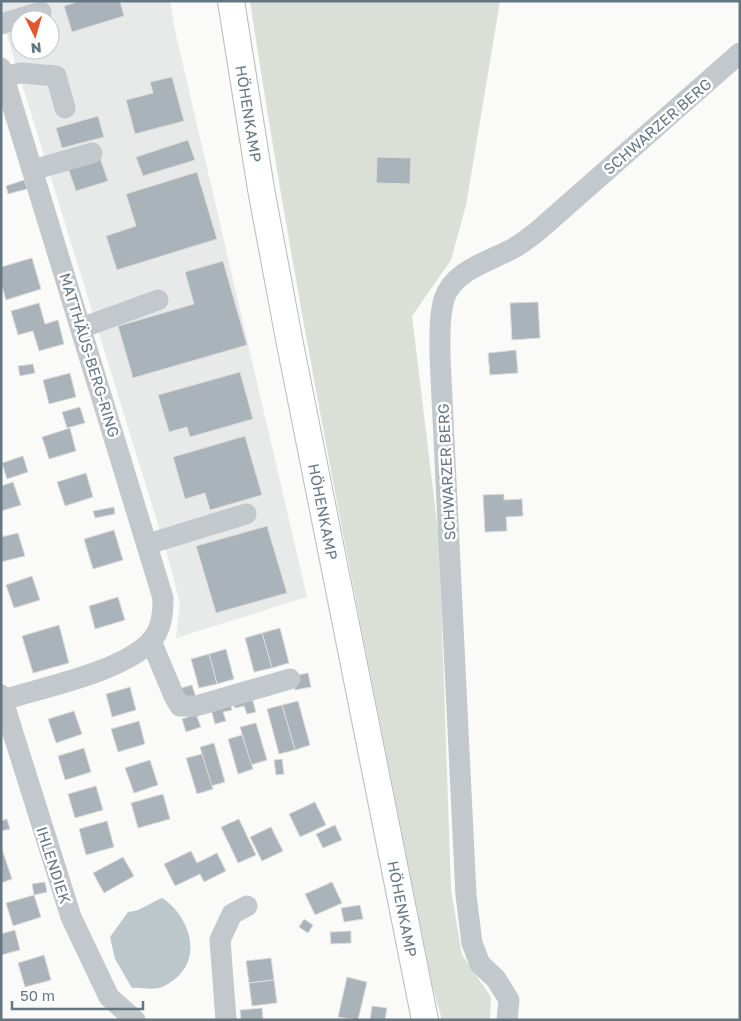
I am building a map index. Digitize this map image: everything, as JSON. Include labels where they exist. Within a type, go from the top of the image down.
[{"type":"main road","name":"HÖHENKAMP","points":[[230,1],[261,189],[289,340],[425,1020]]},
{"type":"street","name":"SCHWARZER BERG","points":[[507,1020],[509,1000],[496,979],[480,964],[472,943],[466,895],[440,357],[440,327],[445,298],[455,280],[481,263],[512,249],[539,230],[740,52]]},
{"type":"street","points":[[2,72],[56,76],[65,108]]},
{"type":"street","name":"MATTHÄUS-BERG-RING","points":[[2,72],[163,598],[162,620],[151,641],[117,665],[2,697]]},
{"type":"street","points":[[33,170],[92,153]]},
{"type":"street","points":[[81,328],[158,300]]},
{"type":"street","points":[[148,544],[246,514]]},
{"type":"street","points":[[151,641],[180,706],[196,706],[290,679]]},
{"type":"street","name":"IHLENDIEK","points":[[2,697],[71,917],[109,997],[135,1020]]},
{"type":"street","points":[[226,1020],[220,940],[232,914],[248,906]]},
{"type":"shaded area","points":[[1,1],[170,1],[174,26],[307,597],[176,638],[180,604],[168,557],[15,60],[60,60],[60,10],[10,10],[10,45],[1,16]]},
{"type":"shaded area","points":[[250,1],[500,1],[466,205],[451,260],[412,316],[439,539],[451,890],[462,955],[491,997],[490,1020],[442,1020],[432,984],[312,371]]},
{"type":"shaded area","points":[[162,898],[179,914],[185,925],[189,936],[189,959],[184,970],[163,987],[153,989],[132,988],[115,959],[110,937],[128,912],[141,909]]},
{"type":"building","points":[[80,1],[120,1],[124,16],[72,32],[64,6]]},
{"type":"building","points":[[172,77],[184,121],[135,134],[126,100],[153,93],[150,82]]},
{"type":"building","points":[[98,116],[104,137],[62,148],[56,128]]},
{"type":"building","points":[[188,140],[195,160],[143,176],[136,157]]},
{"type":"building","points":[[377,157],[411,158],[410,184],[376,183]]},
{"type":"building","points":[[100,158],[108,181],[76,191],[68,168]]},
{"type":"building","points":[[197,172],[217,239],[117,270],[106,236],[136,226],[126,194]]},
{"type":"building","points":[[24,180],[27,189],[8,194],[6,186]]},
{"type":"building","points":[[32,258],[41,289],[6,300],[1,283],[1,267]]},
{"type":"building","points":[[223,261],[247,345],[133,378],[118,326],[194,304],[185,272]]},
{"type":"building","points":[[538,302],[540,338],[512,340],[510,303]]},
{"type":"building","points":[[39,303],[45,324],[58,320],[64,344],[39,351],[33,331],[18,335],[11,311]]},
{"type":"building","points":[[516,350],[518,373],[490,375],[488,353]]},
{"type":"building","points":[[33,364],[35,373],[20,376],[18,366]]},
{"type":"building","points":[[240,372],[253,419],[190,437],[187,427],[169,432],[158,395]]},
{"type":"building","points":[[70,373],[76,397],[49,404],[43,380]]},
{"type":"building","points":[[80,407],[85,423],[67,428],[62,412]]},
{"type":"building","points":[[70,428],[76,451],[49,459],[42,437]]},
{"type":"building","points":[[245,436],[262,495],[210,510],[205,493],[185,499],[173,457]]},
{"type":"building","points":[[23,456],[28,472],[7,479],[2,463]]},
{"type":"building","points":[[86,473],[93,497],[65,506],[57,482]]},
{"type":"building","points":[[13,482],[21,505],[1,511],[1,486]]},
{"type":"building","points":[[504,494],[504,500],[522,499],[523,516],[506,517],[507,531],[485,532],[483,495]]},
{"type":"building","points":[[114,507],[115,514],[95,518],[93,511]]},
{"type":"building","points":[[267,526],[287,593],[216,613],[196,546]]},
{"type":"building","points":[[114,530],[123,560],[93,569],[84,539]]},
{"type":"building","points":[[18,533],[25,556],[1,562],[1,537]]},
{"type":"building","points":[[32,576],[40,600],[14,608],[6,585]]},
{"type":"building","points":[[118,597],[125,620],[95,629],[89,606]]},
{"type":"building","points":[[59,625],[69,663],[33,673],[22,636]]},
{"type":"building","points":[[280,628],[289,663],[272,668],[262,633]]},
{"type":"building","points":[[262,633],[272,668],[254,672],[245,638]]},
{"type":"building","points":[[226,649],[234,679],[217,684],[209,654]]},
{"type":"building","points":[[209,654],[217,684],[199,688],[191,659]]},
{"type":"building","points":[[308,673],[311,687],[295,690],[293,676]]},
{"type":"building","points":[[192,685],[197,701],[186,704],[181,688]]},
{"type":"building","points":[[130,687],[136,710],[112,717],[106,694]]},
{"type":"building","points":[[252,698],[256,712],[247,714],[244,706],[235,708],[233,703]]},
{"type":"building","points":[[298,701],[310,745],[295,750],[282,705]]},
{"type":"building","points":[[230,704],[232,710],[223,712],[226,721],[215,724],[211,709]]},
{"type":"building","points":[[282,705],[295,750],[279,754],[267,709]]},
{"type":"building","points":[[74,711],[82,734],[56,743],[48,719]]},
{"type":"building","points":[[196,714],[201,727],[186,732],[182,719]]},
{"type":"building","points":[[139,721],[145,744],[118,752],[111,729]]},
{"type":"building","points":[[256,723],[267,760],[251,765],[240,727]]},
{"type":"building","points":[[242,735],[253,769],[238,774],[228,739]]},
{"type":"building","points":[[214,743],[225,782],[211,786],[200,747]]},
{"type":"building","points":[[84,748],[91,772],[65,780],[58,756]]},
{"type":"building","points":[[202,754],[213,789],[197,794],[186,758]]},
{"type":"building","points":[[282,759],[284,774],[276,775],[274,760]]},
{"type":"building","points":[[150,760],[158,785],[134,793],[125,768]]},
{"type":"building","points":[[96,786],[103,810],[75,818],[68,794]]},
{"type":"building","points":[[163,794],[170,819],[138,828],[131,803]]},
{"type":"building","points":[[315,802],[326,825],[300,837],[289,814]]},
{"type":"building","points":[[7,819],[10,829],[1,831],[1,821]]},
{"type":"building","points":[[239,819],[256,855],[238,863],[221,827]]},
{"type":"building","points":[[107,821],[114,847],[86,855],[79,829]]},
{"type":"building","points":[[335,825],[342,840],[323,848],[316,834]]},
{"type":"building","points":[[271,827],[283,851],[262,861],[250,837]]},
{"type":"building","points":[[1,846],[12,879],[1,883]]},
{"type":"building","points":[[191,851],[197,863],[217,853],[226,871],[204,882],[200,874],[175,886],[164,864]]},
{"type":"building","points":[[123,857],[134,876],[104,893],[93,873]]},
{"type":"building","points":[[45,882],[47,892],[34,895],[32,884]]},
{"type":"building","points":[[332,882],[342,903],[315,915],[305,894]]},
{"type":"building","points":[[34,895],[41,917],[13,926],[6,903]]},
{"type":"building","points":[[360,905],[363,919],[344,922],[341,908]]},
{"type":"building","points":[[304,919],[313,925],[308,933],[299,927]]},
{"type":"building","points":[[15,930],[20,950],[1,955],[1,934]]},
{"type":"building","points":[[351,931],[351,943],[331,944],[330,932]]},
{"type":"building","points":[[44,955],[51,980],[25,987],[18,963]]},
{"type":"building","points":[[271,958],[274,980],[249,983],[246,961]]},
{"type":"building","points":[[347,977],[367,982],[358,1020],[338,1017]]},
{"type":"building","points":[[274,980],[277,1003],[252,1006],[249,983]]},
{"type":"building","points":[[372,1006],[387,1008],[385,1020],[370,1020]]},
{"type":"building","points":[[262,1008],[263,1020],[241,1020],[240,1010]]}]
